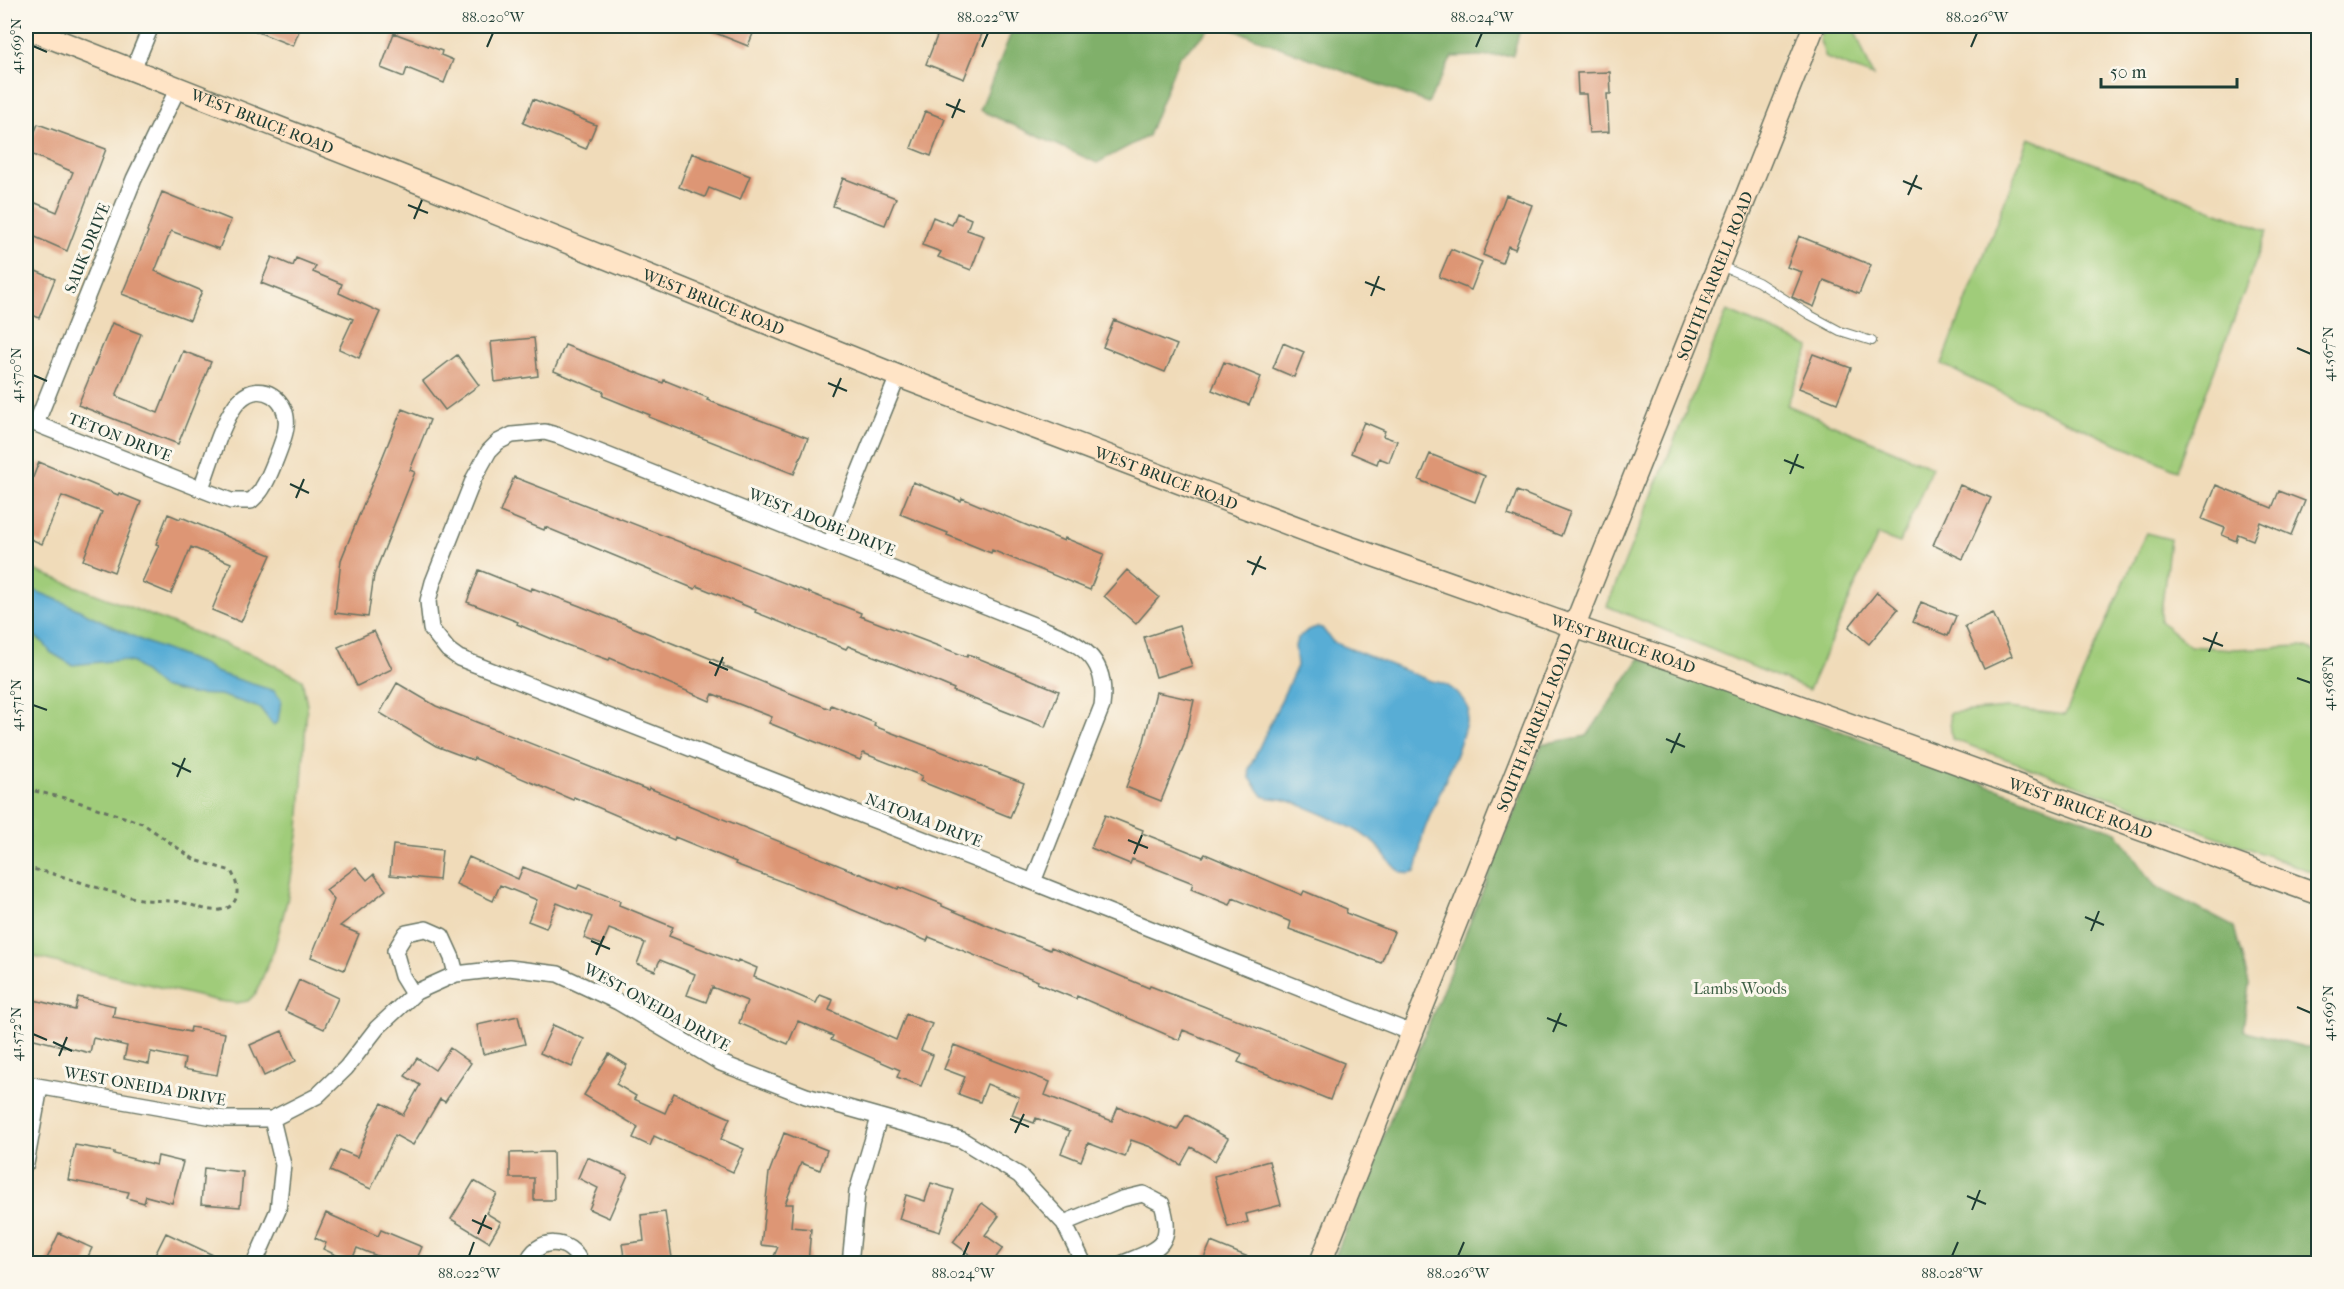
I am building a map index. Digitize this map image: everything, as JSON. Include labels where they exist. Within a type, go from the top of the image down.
[{"type":"street","points":[[133,70],[151,26]]},
{"type":"street","name":"SOUTH FARRELL ROAD","points":[[1320,1263],[1814,26]]},
{"type":"street","name":"WEST BRUCE ROAD","points":[[26,27],[898,376],[1341,544],[1675,660],[2319,894]]},
{"type":"street","name":"SAUK DRIVE","points":[[31,422],[134,179],[178,88]]},
{"type":"street","points":[[830,544],[898,376]]},
{"type":"street","name":"TETON DRIVE","points":[[31,422],[231,501],[251,501],[263,488],[286,428],[285,411],[277,397],[266,391],[251,392],[240,400],[230,414],[201,488]]},
{"type":"street","name":"WEST ADOBE DRIVE","points":[[431,629],[428,601],[433,582],[474,478],[489,451],[498,442],[512,435],[545,432],[1071,641],[1095,660],[1102,675],[1104,689],[1102,706],[1033,882]]},
{"type":"street","name":"NATOMA DRIVE","points":[[431,629],[448,650],[459,658],[1412,1033]]},
{"type":"street","points":[[413,994],[402,976],[395,951],[406,933],[426,930],[442,936],[456,974]]},
{"type":"street","name":"WEST ONEIDA DRIVE","points":[[33,1086],[225,1119],[272,1119],[317,1096],[346,1068],[376,1028],[413,994],[456,974],[510,968],[558,974],[618,1002],[721,1063],[806,1096],[962,1140],[1019,1175],[1064,1223],[1084,1263]]},
{"type":"street","points":[[26,1164],[33,1086]]},
{"type":"street","points":[[850,1263],[857,1192],[879,1118]]},
{"type":"street","points":[[254,1263],[278,1210],[283,1165],[272,1119]]},
{"type":"street","points":[[1064,1223],[1122,1199],[1143,1194],[1162,1204],[1168,1224],[1165,1240],[1150,1252],[1121,1263]]},
{"type":"street","points":[[527,1263],[534,1250],[551,1242],[568,1247],[576,1253],[580,1263]]},
{"type":"lane","points":[[1719,265],[1758,282],[1840,331],[1872,341]]},
{"type":"path","points":[[26,789],[69,799],[142,823],[195,860],[231,871],[237,882],[238,894],[234,904],[223,910],[212,911],[179,902],[146,900],[26,868]]},
{"type":"green space","points":[[1014,26],[1214,26],[1179,57],[1148,136],[1097,163],[980,110]]},
{"type":"green space","points":[[1224,26],[1521,26],[1513,55],[1452,57],[1428,103]]},
{"type":"green space","points":[[1824,26],[1853,26],[1873,76],[1826,58],[1819,38]]},
{"type":"green space","points":[[2029,138],[2267,231],[2177,470],[1942,364]]},
{"type":"green space","points":[[1727,311],[1810,347],[1787,405],[1932,467],[1900,543],[1878,535],[1809,690],[1607,606]]},
{"type":"green space","points":[[2146,533],[2170,539],[2160,621],[2190,646],[2233,649],[2302,646],[2318,653],[2318,874],[1952,739],[1949,713],[2008,708],[2065,715]]},
{"type":"green space","points":[[26,567],[256,656],[302,679],[307,705],[299,830],[287,901],[274,950],[256,993],[248,1001],[236,1003],[218,1001],[26,955]]},
{"type":"green space","name":"Lambs Woods","points":[[1640,658],[2117,832],[2155,886],[2234,927],[2249,984],[2243,1030],[2305,1047],[2318,1046],[2318,1263],[1332,1264],[1542,744],[1587,736]]},
{"type":"water","points":[[26,587],[65,603],[145,642],[205,665],[215,672],[274,691],[281,700],[278,722],[273,725],[260,708],[220,695],[190,694],[161,687],[133,663],[121,660],[72,665],[50,652],[44,643],[26,630]]},
{"type":"water","points":[[1322,628],[1333,642],[1448,686],[1462,698],[1469,709],[1455,756],[1424,831],[1415,872],[1409,874],[1398,870],[1375,843],[1360,832],[1286,800],[1263,796],[1250,778],[1249,769],[1297,666],[1295,646],[1297,639],[1308,630]]},
{"type":"building","points":[[243,26],[301,26],[293,46]]},
{"type":"building","points":[[698,26],[756,26],[748,46]]},
{"type":"building","points":[[941,26],[985,26],[964,79],[926,64]]},
{"type":"building","points":[[394,33],[442,51],[441,55],[453,60],[444,83],[407,68],[404,77],[381,68]]},
{"type":"building","points":[[1610,72],[1611,94],[1607,94],[1609,132],[1589,133],[1586,94],[1578,94],[1577,73]]},
{"type":"building","points":[[533,99],[596,125],[586,149],[523,123]]},
{"type":"building","points":[[925,111],[945,119],[931,156],[911,148]]},
{"type":"building","points":[[38,124],[106,149],[67,251],[26,233],[26,199],[57,212],[73,172],[26,152]]},
{"type":"building","points":[[692,153],[750,176],[740,200],[709,188],[705,197],[679,187]]},
{"type":"building","points":[[843,178],[896,198],[885,225],[833,206]]},
{"type":"building","points":[[162,192],[231,220],[219,249],[171,231],[155,271],[202,291],[190,320],[122,294]]},
{"type":"building","points":[[1506,195],[1532,205],[1515,249],[1508,246],[1502,263],[1483,255]]},
{"type":"building","points":[[957,213],[971,219],[967,230],[984,236],[971,270],[938,257],[941,252],[922,245],[933,217],[952,225]]},
{"type":"building","points":[[1799,236],[1871,265],[1859,294],[1824,280],[1814,307],[1792,297],[1802,272],[1787,267]]},
{"type":"building","points":[[1451,249],[1482,262],[1471,290],[1439,277]]},
{"type":"building","points":[[272,257],[293,266],[296,258],[316,266],[313,272],[342,284],[339,293],[380,312],[359,358],[339,349],[353,319],[261,283]]},
{"type":"building","points":[[26,267],[55,279],[39,318],[26,312]]},
{"type":"building","points":[[1114,320],[1177,345],[1165,372],[1103,347]]},
{"type":"building","points":[[112,323],[141,334],[116,396],[158,413],[183,351],[211,362],[178,444],[78,405]]},
{"type":"building","points":[[534,338],[538,376],[495,382],[491,342]]},
{"type":"building","points":[[1283,343],[1304,352],[1294,377],[1273,368]]},
{"type":"building","points":[[565,345],[663,383],[664,380],[708,398],[707,400],[808,438],[794,474],[649,417],[650,415],[603,396],[604,392],[554,371]]},
{"type":"building","points":[[1813,354],[1851,368],[1837,403],[1799,388]]},
{"type":"building","points":[[457,355],[479,385],[445,410],[423,381]]},
{"type":"building","points":[[1224,362],[1261,377],[1249,405],[1212,390]]},
{"type":"building","points":[[402,409],[430,420],[410,470],[415,472],[374,575],[368,617],[335,613],[341,560]]},
{"type":"building","points":[[1364,422],[1385,431],[1383,436],[1397,441],[1389,462],[1379,458],[1377,464],[1351,453]]},
{"type":"building","points":[[1430,454],[1485,476],[1475,502],[1419,480]]},
{"type":"building","points":[[39,462],[118,495],[119,493],[141,502],[114,572],[83,560],[102,512],[62,496],[42,544],[26,537],[26,495]]},
{"type":"building","points":[[514,477],[861,613],[860,616],[967,657],[968,654],[1059,691],[1045,727],[848,646],[846,649],[697,586],[695,589],[545,527],[544,530],[500,512]]},
{"type":"building","points":[[913,482],[961,501],[962,498],[1064,541],[1065,538],[1104,554],[1090,590],[992,550],[991,553],[900,514]]},
{"type":"building","points":[[1960,485],[1991,498],[1963,559],[1933,545]]},
{"type":"building","points":[[2216,485],[2272,508],[2279,491],[2305,501],[2291,535],[2260,522],[2253,540],[2238,534],[2236,541],[2222,535],[2225,528],[2202,519]]},
{"type":"building","points":[[1517,491],[1570,512],[1561,536],[1508,515]]},
{"type":"building","points":[[168,514],[180,519],[181,517],[271,555],[241,622],[212,610],[231,563],[191,547],[171,594],[142,582],[159,545],[156,544]]},
{"type":"building","points":[[479,570],[531,591],[532,588],[580,606],[777,688],[830,709],[831,705],[875,723],[874,726],[1024,783],[1010,817],[920,781],[922,776],[863,753],[860,760],[769,723],[772,717],[713,694],[710,701],[610,658],[609,660],[564,644],[517,624],[518,622],[467,602]]},
{"type":"building","points":[[1127,570],[1159,597],[1136,624],[1104,596]]},
{"type":"building","points":[[1877,592],[1898,609],[1869,644],[1849,627]]},
{"type":"building","points":[[1921,602],[1956,616],[1948,636],[1913,622]]},
{"type":"building","points":[[1993,613],[2012,656],[1984,669],[1965,626]]},
{"type":"building","points":[[1179,626],[1192,666],[1156,677],[1144,637]]},
{"type":"building","points":[[374,631],[392,669],[357,686],[338,647]]},
{"type":"building","points":[[397,683],[436,706],[648,790],[649,788],[898,889],[899,887],[942,904],[942,906],[1050,950],[1051,947],[1149,988],[1150,986],[1203,1006],[1344,1063],[1330,1100],[1238,1062],[1242,1054],[1183,1030],[1179,1040],[1077,996],[1076,999],[1037,983],[1038,981],[929,937],[927,941],[836,902],[735,864],[736,862],[675,837],[674,840],[574,797],[573,800],[474,758],[473,760],[436,746],[380,713]]},
{"type":"building","points":[[1156,692],[1194,700],[1184,745],[1161,801],[1126,787],[1144,741]]},
{"type":"building","points":[[1105,815],[1143,830],[1142,833],[1203,857],[1205,854],[1302,895],[1304,891],[1347,909],[1346,913],[1394,932],[1381,963],[1289,929],[1291,922],[1233,898],[1230,905],[1191,889],[1193,883],[1132,859],[1130,864],[1091,848]]},
{"type":"building","points":[[393,845],[442,850],[439,880],[390,875]]},
{"type":"building","points":[[469,857],[518,879],[523,867],[577,889],[579,885],[620,901],[619,905],[673,927],[669,936],[737,963],[738,960],[757,968],[754,977],[816,1003],[820,995],[833,1000],[829,1010],[896,1040],[906,1014],[932,1024],[921,1050],[933,1055],[921,1086],[897,1077],[900,1070],[831,1040],[833,1036],[798,1021],[788,1044],[739,1023],[747,1001],[712,987],[706,1002],[687,995],[695,974],[660,960],[655,971],[637,964],[645,943],[609,929],[602,945],[584,938],[592,917],[557,903],[546,928],[528,921],[537,900],[500,885],[493,901],[456,884]]},
{"type":"building","points":[[356,867],[367,880],[374,874],[386,890],[340,926],[359,934],[344,970],[311,957],[334,900],[326,890]]},
{"type":"building","points":[[299,980],[338,998],[324,1029],[285,1011]]},
{"type":"building","points":[[78,997],[115,1006],[113,1017],[190,1032],[191,1027],[225,1033],[217,1075],[183,1069],[185,1059],[151,1052],[149,1064],[124,1059],[127,1046],[93,1038],[90,1053],[26,1037],[26,998],[75,1010]]},
{"type":"building","points":[[518,1016],[525,1044],[483,1054],[477,1025]]},
{"type":"building","points":[[553,1025],[584,1039],[572,1067],[540,1053]]},
{"type":"building","points":[[282,1031],[296,1061],[264,1076],[250,1045]]},
{"type":"building","points":[[954,1045],[1050,1082],[1045,1095],[1112,1121],[1118,1107],[1177,1130],[1186,1115],[1228,1138],[1215,1161],[1191,1147],[1181,1165],[1151,1147],[1131,1140],[1125,1157],[1088,1143],[1081,1161],[1061,1153],[1070,1131],[1036,1118],[1034,1123],[1012,1115],[1019,1097],[987,1084],[980,1102],[958,1094],[965,1077],[944,1069]]},
{"type":"building","points":[[450,1048],[471,1063],[445,1102],[440,1099],[413,1145],[395,1135],[371,1189],[330,1171],[340,1150],[357,1157],[371,1121],[382,1103],[403,1115],[420,1085],[405,1076],[417,1058],[435,1070]]},
{"type":"building","points":[[609,1054],[627,1065],[616,1084],[636,1096],[634,1099],[665,1113],[674,1093],[730,1118],[721,1139],[744,1149],[733,1172],[654,1136],[650,1146],[633,1138],[638,1127],[584,1095]]},
{"type":"building","points":[[784,1133],[827,1150],[820,1170],[801,1163],[785,1204],[793,1204],[791,1227],[811,1229],[808,1263],[771,1263],[778,1247],[761,1245],[769,1173]]},
{"type":"building","points":[[75,1145],[114,1152],[114,1154],[156,1165],[158,1156],[183,1162],[172,1203],[146,1196],[144,1203],[127,1198],[129,1192],[68,1180]]},
{"type":"building","points":[[553,1152],[554,1200],[534,1200],[534,1178],[510,1178],[510,1153]]},
{"type":"building","points":[[587,1157],[628,1175],[609,1218],[589,1209],[598,1188],[578,1178]]},
{"type":"building","points":[[1269,1161],[1281,1205],[1246,1214],[1248,1222],[1228,1227],[1214,1176]]},
{"type":"building","points":[[204,1168],[243,1172],[240,1207],[201,1204]]},
{"type":"building","points":[[474,1181],[497,1194],[486,1213],[501,1222],[489,1242],[451,1219]]},
{"type":"building","points":[[931,1183],[954,1190],[940,1232],[899,1219],[906,1195],[925,1201]]},
{"type":"building","points":[[982,1203],[999,1216],[985,1235],[1003,1248],[992,1263],[981,1263],[953,1242]]},
{"type":"building","points":[[665,1212],[672,1258],[625,1263],[622,1244],[644,1241],[641,1215]]},
{"type":"building","points":[[326,1213],[378,1236],[381,1230],[422,1247],[415,1263],[395,1263],[357,1248],[351,1262],[323,1249],[326,1243],[315,1238]]},
{"type":"building","points":[[59,1233],[92,1248],[85,1263],[45,1263]]},
{"type":"building","points":[[166,1233],[230,1263],[151,1263]]},
{"type":"building","points":[[1211,1242],[1263,1263],[1202,1263]]}]
